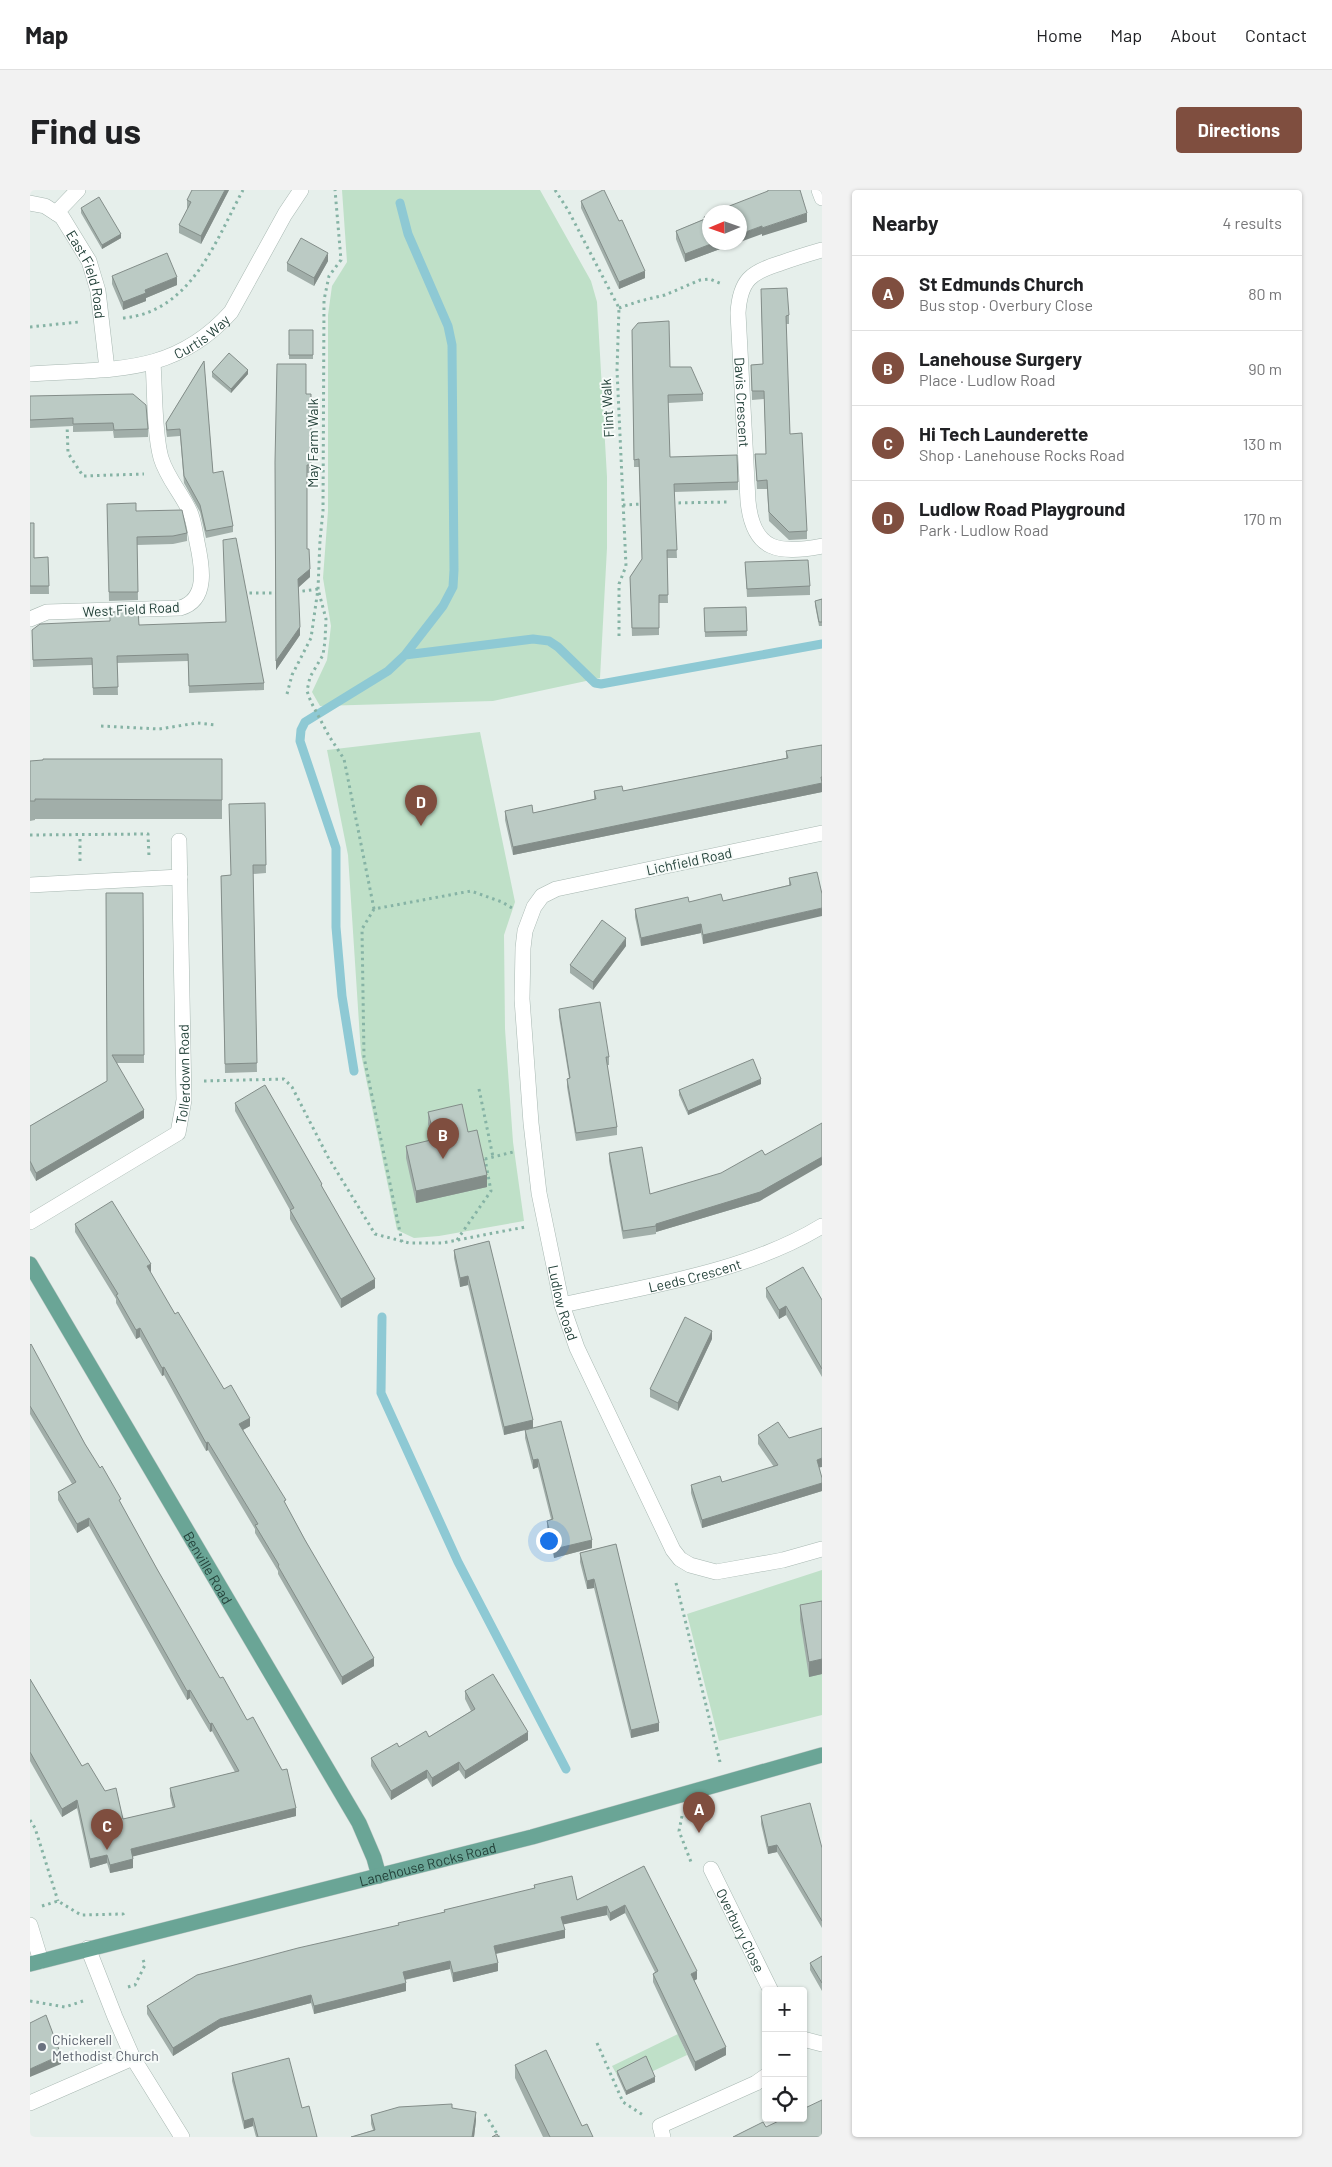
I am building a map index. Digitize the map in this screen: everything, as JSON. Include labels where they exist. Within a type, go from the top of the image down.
[{"type":"main road","name":"Benville Road","points":[[30,1264],[359,1823],[374,1858],[379,1876]]},
{"type":"main road","name":"Lanehouse Rocks Road","points":[[35,1962],[603,1818],[822,1755]]},
{"type":"street","points":[[56,213],[78,190]]},
{"type":"street","name":"Curtis Way","points":[[30,374],[153,363],[164,360],[195,344],[211,333],[231,312],[285,214],[301,190]]},
{"type":"street","points":[[819,190],[822,198]]},
{"type":"street","name":"East Field Road","points":[[30,203],[40,204],[56,213],[66,222],[89,261],[98,291],[107,368]]},
{"type":"street","points":[[741,292],[750,277],[761,269],[822,250]]},
{"type":"street","name":"Davis Crescent","points":[[741,292],[738,313],[748,501],[754,529],[757,536],[768,545],[787,551],[822,546]]},
{"type":"street","name":"West Field Road","points":[[30,619],[47,612],[180,608],[195,600],[202,578],[200,553],[193,519],[167,473],[160,452],[153,363]]},
{"type":"street","name":"Lichfield Road","points":[[556,889],[822,832]]},
{"type":"street","name":"Tollerdown Road","points":[[30,1222],[178,1133],[184,1100],[179,841]]},
{"type":"street","points":[[30,884],[180,877]]},
{"type":"street","name":"Ludlow Road","points":[[556,889],[542,896],[529,918],[522,948],[522,980],[533,1147],[545,1223],[562,1306],[587,1371],[667,1538],[680,1559]]},
{"type":"street","name":"Leeds Crescent","points":[[562,1306],[726,1266],[785,1245],[822,1226]]},
{"type":"street","points":[[680,1559],[690,1566],[716,1572],[783,1560],[822,1549]]},
{"type":"street","name":"Overbury Close","points":[[711,1869],[769,1987]]},
{"type":"street","points":[[30,1925],[35,1962]]},
{"type":"street","points":[[88,1948],[115,2017],[134,2058],[182,2137]]},
{"type":"street","points":[[807,2040],[822,2044]]},
{"type":"street","points":[[30,2103],[134,2058]]},
{"type":"street","points":[[662,2131],[764,2077]]},
{"type":"path","points":[[30,327],[126,318],[148,312],[171,299],[186,288],[204,263],[243,190]]},
{"type":"path","name":"May Farm Walk","points":[[287,694],[292,675],[311,638],[318,589],[323,502],[324,300],[329,276],[341,260],[335,190]]},
{"type":"path","name":"Flint Walk","points":[[555,190],[568,210],[619,308],[617,370],[626,566],[619,584],[619,640]]},
{"type":"path","points":[[619,308],[640,300],[665,295],[700,280],[710,279],[741,292]]},
{"type":"path","points":[[67,417],[68,453],[83,476],[167,473]]},
{"type":"path","points":[[671,504],[748,501]]},
{"type":"path","points":[[623,505],[652,504]]},
{"type":"path","points":[[238,593],[307,592],[318,589],[326,618],[323,655],[310,678],[308,691],[311,702],[344,759],[374,909],[362,929],[364,1058],[402,1242]]},
{"type":"path","points":[[101,726],[159,729],[196,723],[217,725]]},
{"type":"path","points":[[30,835],[148,834],[151,878]]},
{"type":"path","points":[[374,909],[471,890],[502,902],[529,918]]},
{"type":"path","points":[[183,1082],[284,1078],[292,1087],[328,1157],[375,1234],[402,1242],[442,1243],[545,1223]]},
{"type":"path","points":[[478,1089],[493,1157]]},
{"type":"path","points":[[457,1240],[491,1191],[483,1160],[533,1147]]},
{"type":"path","points":[[680,1559],[676,1582],[725,1782]]},
{"type":"path","points":[[688,1793],[679,1831],[694,1870],[711,1869]]},
{"type":"path","points":[[30,1820],[35,1828],[58,1901]]},
{"type":"path","points":[[597,2043],[623,2102],[662,2131]]},
{"type":"path","points":[[485,2114],[499,2137]]},
{"type":"green space","points":[[342,190],[540,190],[591,281],[597,302],[607,477],[607,548],[600,678],[493,701],[320,706],[312,692],[327,660],[331,626],[323,578],[328,511],[328,315],[332,286],[347,262]]},
{"type":"green space","points":[[480,732],[515,902],[504,935],[505,1029],[513,1142],[524,1221],[439,1236],[414,1238],[397,1230],[361,1054],[348,855],[327,750]]},
{"type":"green space","points":[[822,1570],[822,1715],[719,1741],[687,1614]]},
{"type":"green space","points":[[678,2034],[687,2055],[651,2072],[645,2061],[617,2075],[612,2066]]},
{"type":"building","points":[[192,190],[225,190],[201,236],[179,225],[191,202],[187,200]]},
{"type":"building","points":[[603,190],[619,221],[622,220],[645,271],[619,282],[581,201]]},
{"type":"building","points":[[800,190],[807,213],[747,231],[747,205],[732,205],[768,191]]},
{"type":"building","points":[[99,197],[121,234],[102,245],[81,208]]},
{"type":"building","points":[[702,220],[702,247],[685,254],[676,231]]},
{"type":"building","points":[[301,238],[328,253],[314,278],[287,263]]},
{"type":"building","points":[[167,253],[177,277],[145,290],[146,293],[123,302],[112,276]]},
{"type":"building","points":[[787,288],[789,315],[786,316],[790,434],[802,433],[807,531],[789,532],[769,512],[767,480],[757,481],[755,454],[766,454],[764,391],[752,391],[751,365],[763,364],[761,289]]},
{"type":"building","points":[[669,321],[670,367],[691,367],[703,394],[668,395],[670,457],[737,455],[738,482],[674,484],[677,550],[667,550],[668,595],[659,595],[659,628],[632,628],[630,577],[642,559],[639,459],[634,460],[632,330],[638,323]]},
{"type":"building","points":[[289,330],[313,330],[313,355],[289,355]]},
{"type":"building","points":[[229,353],[248,370],[231,389],[212,372]]},
{"type":"building","points":[[204,361],[213,473],[223,471],[233,526],[206,531],[200,505],[184,476],[180,429],[167,430],[166,423]]},
{"type":"building","points":[[277,364],[306,364],[306,394],[311,394],[311,465],[307,465],[307,549],[309,549],[310,569],[298,579],[300,627],[276,661],[275,462]]},
{"type":"building","points":[[133,394],[146,405],[148,429],[114,430],[113,423],[73,424],[73,418],[30,420],[30,396]]},
{"type":"building","points":[[136,503],[136,511],[182,510],[187,533],[173,536],[137,537],[138,592],[109,592],[107,504]]},
{"type":"building","points":[[30,523],[34,523],[34,558],[48,557],[49,586],[30,586]]},
{"type":"building","points":[[236,538],[264,683],[189,686],[188,654],[117,656],[118,687],[93,688],[92,658],[33,660],[32,630],[40,624],[110,621],[110,612],[138,611],[139,625],[226,622],[223,540]]},
{"type":"building","points":[[808,560],[810,586],[747,589],[745,562]]},
{"type":"building","points":[[822,599],[822,622],[819,622],[815,601]]},
{"type":"building","points":[[746,607],[747,631],[705,632],[704,608]]},
{"type":"building","points":[[822,745],[822,783],[513,847],[505,811],[532,805],[533,813],[596,799],[594,791],[622,786],[623,791],[788,758],[786,751]]},
{"type":"building","points":[[43,759],[222,759],[222,800],[35,799],[35,801],[30,801],[30,761]]},
{"type":"building","points":[[265,803],[266,865],[253,865],[257,1063],[225,1064],[221,876],[231,875],[229,804]]},
{"type":"building","points":[[817,872],[822,894],[822,908],[703,935],[701,924],[641,938],[635,909],[688,897],[689,902],[721,894],[723,901],[791,885],[789,878]]},
{"type":"building","points":[[106,893],[143,893],[144,1055],[112,1055],[144,1110],[36,1173],[30,1161],[30,1126],[107,1081]]},
{"type":"building","points":[[602,920],[626,938],[593,982],[570,965]]},
{"type":"building","points":[[600,1002],[609,1057],[606,1057],[617,1127],[576,1133],[567,1079],[570,1078],[559,1009]]},
{"type":"building","points":[[753,1059],[761,1079],[688,1111],[679,1090]]},
{"type":"building","points":[[265,1085],[375,1279],[341,1299],[290,1210],[294,1208],[235,1103]]},
{"type":"building","points":[[462,1104],[468,1132],[477,1130],[487,1175],[416,1191],[406,1146],[435,1139],[428,1112]]},
{"type":"building","points":[[822,1123],[822,1157],[760,1192],[656,1224],[656,1226],[623,1231],[609,1153],[642,1147],[650,1194],[721,1173],[762,1150],[765,1155]]},
{"type":"building","points":[[112,1201],[151,1264],[147,1266],[175,1314],[178,1312],[224,1389],[231,1385],[250,1418],[239,1424],[286,1500],[284,1501],[305,1540],[374,1658],[342,1677],[255,1525],[258,1524],[208,1442],[206,1443],[140,1328],[136,1330],[116,1295],[118,1294],[75,1224]]},
{"type":"building","points":[[489,1241],[533,1420],[504,1427],[468,1276],[460,1278],[454,1250]]},
{"type":"building","points":[[803,1267],[822,1300],[822,1369],[786,1306],[779,1310],[766,1288]]},
{"type":"building","points":[[685,1317],[712,1331],[678,1403],[650,1389]]},
{"type":"building","points":[[31,1344],[85,1444],[100,1468],[102,1466],[157,1569],[220,1678],[223,1677],[247,1720],[253,1717],[282,1770],[287,1769],[296,1808],[131,1849],[133,1859],[110,1865],[107,1855],[90,1859],[77,1800],[62,1809],[30,1752],[30,1679],[82,1766],[88,1763],[105,1791],[116,1788],[123,1819],[175,1807],[170,1788],[239,1771],[212,1723],[210,1724],[190,1690],[187,1691],[89,1518],[77,1524],[58,1492],[76,1482],[30,1406]]},
{"type":"building","points":[[561,1421],[592,1540],[554,1549],[547,1521],[553,1519],[538,1459],[533,1460],[525,1430]]},
{"type":"building","points":[[778,1422],[789,1438],[822,1428],[822,1458],[817,1460],[822,1483],[702,1520],[691,1485],[720,1476],[722,1482],[778,1465],[758,1435]]},
{"type":"building","points":[[616,1544],[659,1723],[631,1730],[594,1579],[587,1581],[580,1553]]},
{"type":"building","points":[[822,1601],[822,1659],[809,1662],[800,1605]]},
{"type":"building","points":[[493,1674],[528,1732],[465,1771],[459,1762],[432,1778],[427,1770],[391,1791],[371,1758],[397,1743],[399,1747],[426,1731],[429,1737],[475,1709],[465,1691]]},
{"type":"building","points":[[810,1803],[822,1848],[822,1921],[777,1845],[768,1847],[761,1816]]},
{"type":"building","points":[[644,1866],[697,1971],[691,1974],[726,2047],[695,2062],[653,1974],[658,1971],[625,1905],[610,1913],[607,1906],[561,1917],[565,1930],[494,1946],[498,1963],[453,1973],[450,1961],[403,1972],[406,1983],[314,2006],[311,1995],[220,2019],[173,2048],[147,2006],[197,1975],[298,1948],[399,1925],[398,1923],[535,1888],[534,1885],[572,1876],[577,1900]]},
{"type":"building","points":[[822,1956],[822,1983],[810,1963]]},
{"type":"building","name":"Chickerell Methodist Church","points":[[46,2015],[61,2055],[30,2069],[30,2023]]},
{"type":"building","points":[[546,2050],[582,2126],[587,2124],[593,2137],[550,2137],[515,2065]]},
{"type":"building","points":[[646,2056],[655,2077],[626,2091],[617,2071]]},
{"type":"building","points":[[289,2058],[302,2108],[309,2106],[317,2137],[258,2137],[253,2118],[244,2121],[232,2073]]},
{"type":"building","points":[[822,2100],[822,2137],[733,2137],[763,2122],[766,2127],[777,2122],[807,2122],[807,2107]]},
{"type":"building","points":[[452,2104],[452,2108],[476,2112],[472,2137],[351,2137],[375,2130],[371,2115],[399,2107]]},
{"type":"waterway","points":[[354,1071],[342,996],[336,927],[336,848],[300,741],[301,730],[305,722],[388,671],[405,655],[443,606],[453,587],[454,570],[452,345],[448,326],[408,234],[400,203]]},
{"type":"waterway","points":[[405,655],[533,639],[549,641],[558,647],[595,683],[601,684],[822,644]]},
{"type":"waterway","points":[[382,1317],[381,1393],[458,1562],[566,1769]]},
{"type":"place","name":"Ludlow Road Playground","points":[[421,826]]},
{"type":"place","name":"Lanehouse Surgery","points":[[443,1159]]},
{"type":"place","name":"St Edmunds Church","points":[[699,1833]]},
{"type":"place","name":"Hi Tech Launderette","points":[[107,1850]]},
{"type":"place","name":"Chickerell Methodist Church","points":[[42,2047]]}]
